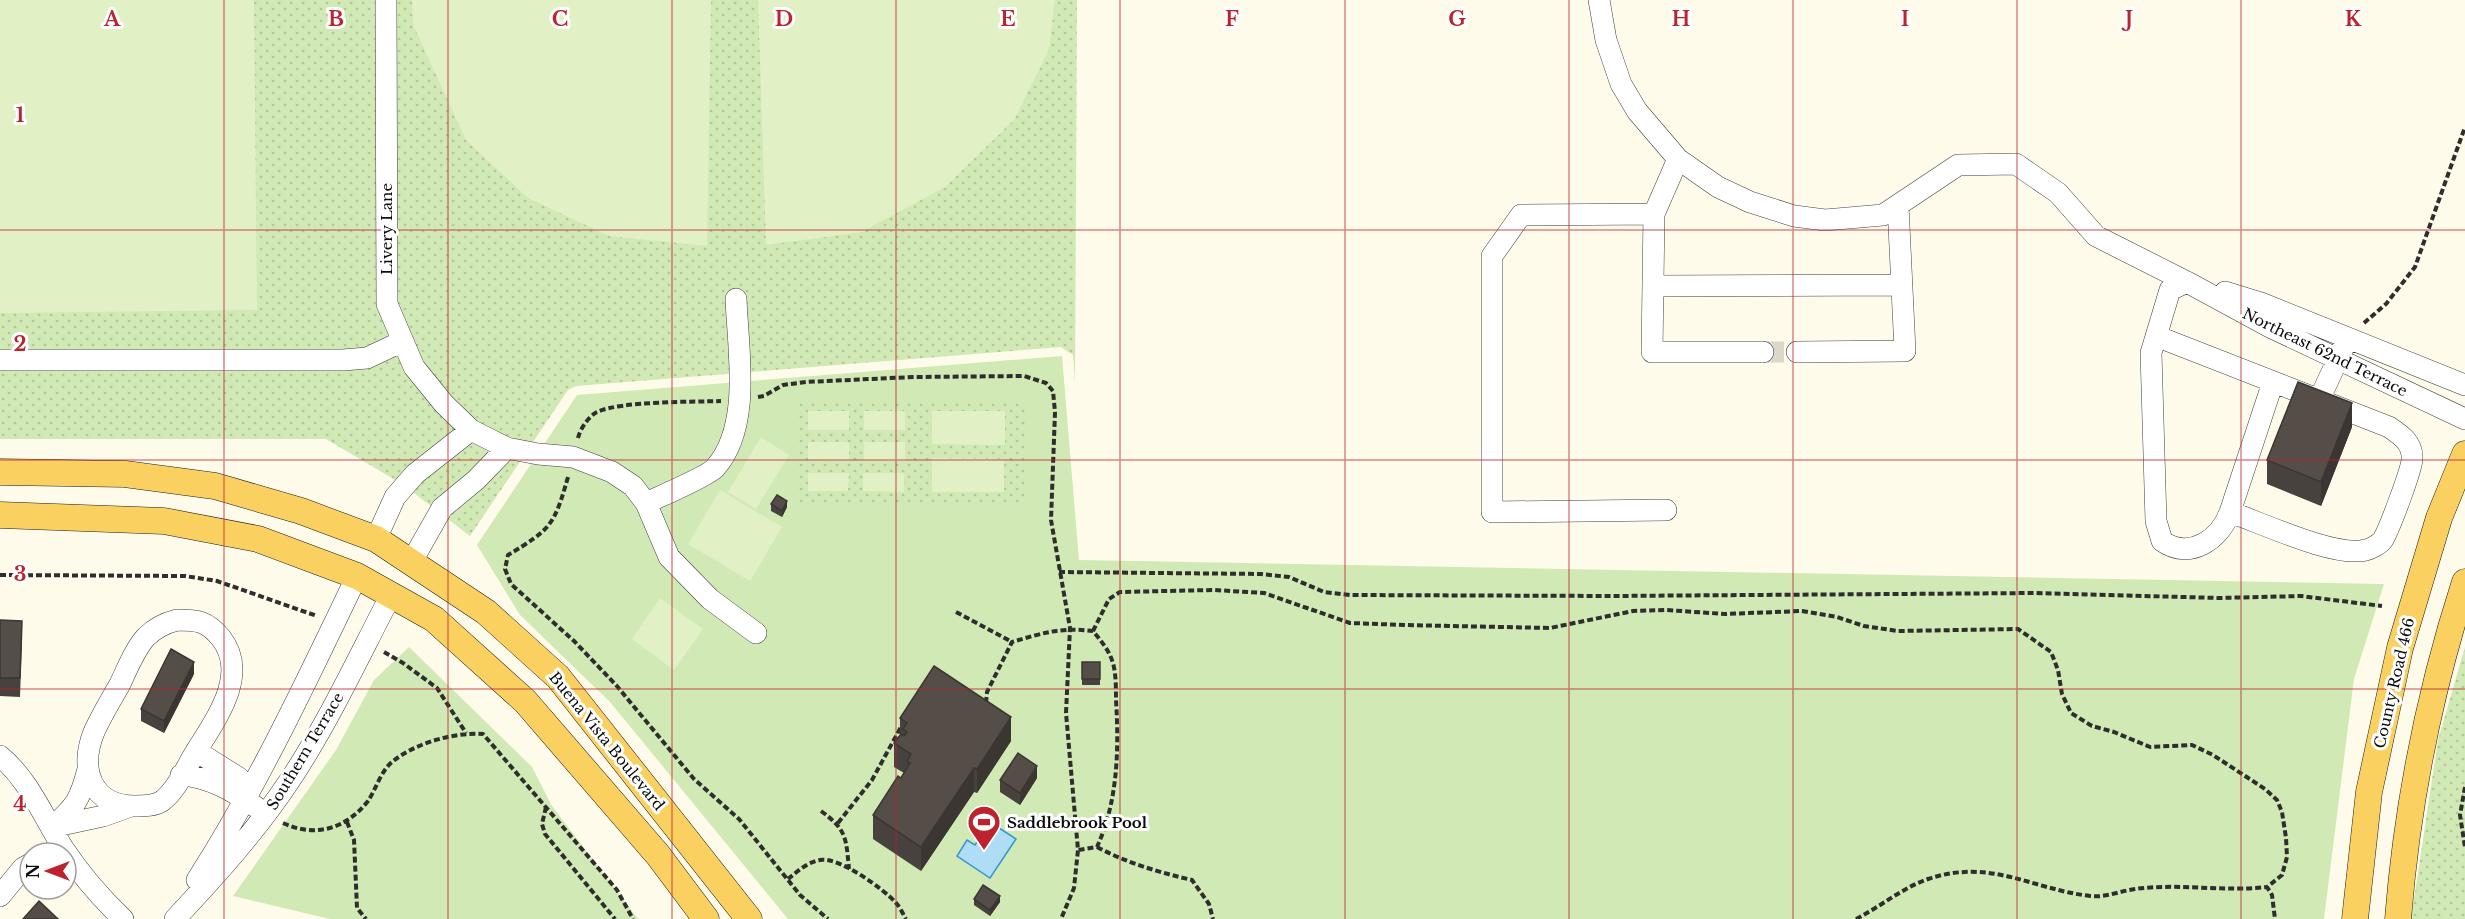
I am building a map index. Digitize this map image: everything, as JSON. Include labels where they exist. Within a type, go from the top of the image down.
[{"type":"main road","name":"County Road 466","points":[[2355,919],[2369,792],[2400,648],[2439,518],[2465,454]]},
{"type":"main road","name":"Buena Vista Boulevard","points":[[0,472],[125,474],[215,486],[300,511],[376,539],[486,612],[558,677],[749,919]]},
{"type":"main road","points":[[0,515],[164,520],[258,539],[357,576],[435,619],[525,701],[658,855],[706,919]]},
{"type":"main road","points":[[357,576],[376,539]]},
{"type":"main road","points":[[391,595],[412,561]]},
{"type":"main road","points":[[2398,919],[2414,793],[2445,646],[2465,582]]},
{"type":"street","name":"Livery Lane","points":[[386,0],[387,304],[414,367],[444,404],[471,430],[507,448],[573,457],[612,472],[633,486],[646,503],[669,557],[710,599],[756,633]]},
{"type":"street","name":"Northeast 62nd Terrace","points":[[1599,0],[1606,40],[1622,84],[1637,111],[1678,159],[1718,187],[1750,202],[1794,216],[1825,220],[1883,215],[1958,165],[2016,164],[2058,194],[2096,236],[2270,327],[2465,419]]},
{"type":"street","points":[[1678,159],[1654,214],[1652,352],[1763,352]]},
{"type":"street","points":[[1797,352],[1905,351],[1898,205]]},
{"type":"street","points":[[1654,214],[1521,215],[1492,256],[1492,512],[1666,510]]},
{"type":"street","points":[[2187,282],[2170,290],[2151,353],[2156,521],[2162,541],[2169,546],[2189,548],[2210,542],[2225,527],[2273,382]]},
{"type":"street","name":"Northeast 62nd Terrace","points":[[2187,282],[2261,303],[2465,385]]},
{"type":"street","points":[[1653,286],[1902,285]]},
{"type":"street","points":[[646,503],[714,470],[732,441],[740,399],[736,299]]},
{"type":"street","points":[[2156,336],[2389,428],[2409,443],[2412,459],[2388,529],[2381,542],[2368,550],[2349,552],[2325,546],[2230,512]]},
{"type":"street","points":[[2319,400],[2348,337]]},
{"type":"street","points":[[0,360],[343,360],[367,358],[403,341]]},
{"type":"street","points":[[376,539],[395,497],[415,474],[471,430]]},
{"type":"street","points":[[412,561],[442,508],[476,480],[507,448]]},
{"type":"street","name":"Southern Terrace","points":[[174,919],[246,801],[357,576]]},
{"type":"street","name":"Southern Terrace","points":[[174,919],[237,851],[293,776],[354,670],[391,595]]},
{"type":"street","points":[[177,620],[196,620],[212,627],[229,648],[232,667],[231,688],[217,717],[196,751],[161,802],[147,806],[116,803],[100,795],[91,783],[88,753],[94,732],[145,638],[161,624],[177,620]]},
{"type":"street","points":[[196,751],[239,778],[246,801]]},
{"type":"street","points":[[0,756],[37,800],[52,827],[55,841]]},
{"type":"street","points":[[52,827],[70,811],[80,798],[88,769]]},
{"type":"street","points":[[182,774],[209,780],[266,815]]},
{"type":"street","points":[[52,827],[103,816],[131,806]]},
{"type":"street","points":[[78,873],[123,919]]},
{"type":"street","points":[[0,896],[18,874]]},
{"type":"path","points":[[2348,337],[2386,304],[2415,267],[2465,127]]},
{"type":"path","points":[[828,919],[800,895],[739,819],[694,779],[616,685],[574,640],[511,584],[505,569],[508,555],[542,534],[558,512],[580,430],[596,412],[618,406],[764,396],[783,385],[806,382],[914,377],[1024,376],[1046,383],[1053,391],[1055,412],[1051,520],[1070,628],[1066,713],[1078,850],[1074,888],[1061,919]]},
{"type":"path","points":[[1059,572],[1261,574],[1289,577],[1324,592],[1350,595],[2036,593],[2219,598],[2301,596],[2382,606]]},
{"type":"path","points":[[0,575],[217,580],[267,596],[335,623]]},
{"type":"path","points":[[1093,631],[1109,599],[1120,592],[1214,590],[1264,593],[1350,623],[1550,628],[1633,611],[1666,610],[1725,614],[1802,611],[1837,617],[1864,626],[1898,631],[2018,630],[2051,652],[2058,670],[2062,694],[2071,713],[2092,726],[2114,732],[2150,747],[2192,745],[2213,755],[2265,789],[2277,800],[2285,829],[2287,857],[2282,875],[2267,887],[2244,889],[2135,888],[2092,897],[1989,872],[1957,872],[1928,879],[1915,885],[1856,919]]},
{"type":"path","points":[[956,612],[1012,642]]},
{"type":"path","points":[[982,707],[987,702],[987,692],[1012,642],[1042,631],[1070,628],[1093,631],[1107,649],[1113,664],[1118,733],[1111,806],[1106,828],[1097,847]]},
{"type":"path","points":[[366,642],[403,663],[436,688],[466,733]]},
{"type":"path","points":[[838,824],[872,780],[906,718]]},
{"type":"path","points":[[266,815],[298,830],[321,831],[347,822],[367,801],[391,763],[414,749],[466,733],[483,734],[617,890],[633,919]]},
{"type":"path","points":[[2465,787],[2460,815],[2465,848]]},
{"type":"path","points":[[546,806],[542,824],[545,834],[615,919]]},
{"type":"path","points":[[821,811],[838,824],[845,833],[849,869]]},
{"type":"path","points":[[347,822],[354,840],[357,908],[366,919]]},
{"type":"path","points":[[1078,850],[1097,847],[1121,860],[1192,880],[1209,904],[1213,919]]},
{"type":"path","points":[[788,879],[808,864],[822,859],[837,862],[869,880],[897,903],[906,919]]},
{"type":"path","points":[[2267,887],[2272,895],[2275,919]]},
{"type":"green space","points":[[0,0],[1077,0],[1075,384],[1073,355],[1061,347],[576,386],[568,390],[470,536],[402,484],[326,439],[0,439]]},
{"type":"green space","points":[[0,0],[254,0],[257,310],[0,313]]},
{"type":"green space","points":[[412,0],[711,0],[707,246],[609,236],[528,198],[466,140],[413,25]]},
{"type":"green space","points":[[758,0],[1055,0],[1049,49],[1014,120],[945,187],[862,232],[766,245]]},
{"type":"green space","points":[[1062,356],[1079,560],[2384,584],[2354,679],[2324,919],[788,919],[610,702],[520,615],[477,545],[577,395]]},
{"type":"green space","points":[[799,401],[1025,402],[1024,504],[799,503]]},
{"type":"green space","points":[[808,411],[849,411],[849,430],[808,430]]},
{"type":"green space","points":[[864,411],[905,411],[905,430],[864,430]]},
{"type":"green space","points":[[932,411],[1005,411],[1005,445],[932,444]]},
{"type":"green space","points":[[761,437],[789,455],[756,509],[728,492]]},
{"type":"green space","points":[[808,442],[849,442],[849,461],[808,460]]},
{"type":"green space","points":[[864,442],[905,442],[905,461],[864,461]]},
{"type":"green space","points":[[932,458],[1004,459],[1004,492],[932,492]]},
{"type":"green space","points":[[808,473],[849,473],[848,491],[808,491]]},
{"type":"green space","points":[[863,473],[904,473],[904,492],[863,491]]},
{"type":"green space","points":[[720,490],[782,527],[750,581],[688,544]]},
{"type":"green space","points":[[660,598],[703,629],[674,670],[632,639]]},
{"type":"green space","points":[[409,647],[532,767],[552,806],[638,919],[330,919],[233,896],[336,750],[374,680]]},
{"type":"green space","points":[[2465,647],[2465,919],[2411,919],[2438,740]]},
{"type":"water","name":"Saddlebrook Pool","points":[[990,822],[1016,839],[990,878],[957,856],[967,840],[975,845]]},
{"type":"building","points":[[2298,382],[2352,403],[2321,482],[2267,460]]},
{"type":"building","points":[[777,495],[787,501],[782,511],[771,504]]},
{"type":"building","points":[[0,620],[22,621],[20,678],[0,678]]},
{"type":"building","points":[[171,649],[194,662],[164,721],[141,709]]},
{"type":"building","points":[[1082,662],[1100,662],[1100,679],[1082,679]]},
{"type":"building","points":[[934,666],[1011,717],[921,847],[873,815],[898,776],[901,778],[910,763],[907,761],[911,754],[894,743],[901,734],[904,736],[907,732],[903,729],[907,723],[900,718]]},
{"type":"building","points":[[1018,753],[1037,766],[1020,793],[1000,780]]},
{"type":"building","points":[[983,885],[1000,896],[990,910],[974,899]]},
{"type":"building","points":[[39,901],[58,919],[23,919]]},
{"type":"tunnel","points":[[1763,352],[1797,352]]},
{"type":"place","name":"Saddlebrook Pool","points":[[984,851]]}]
